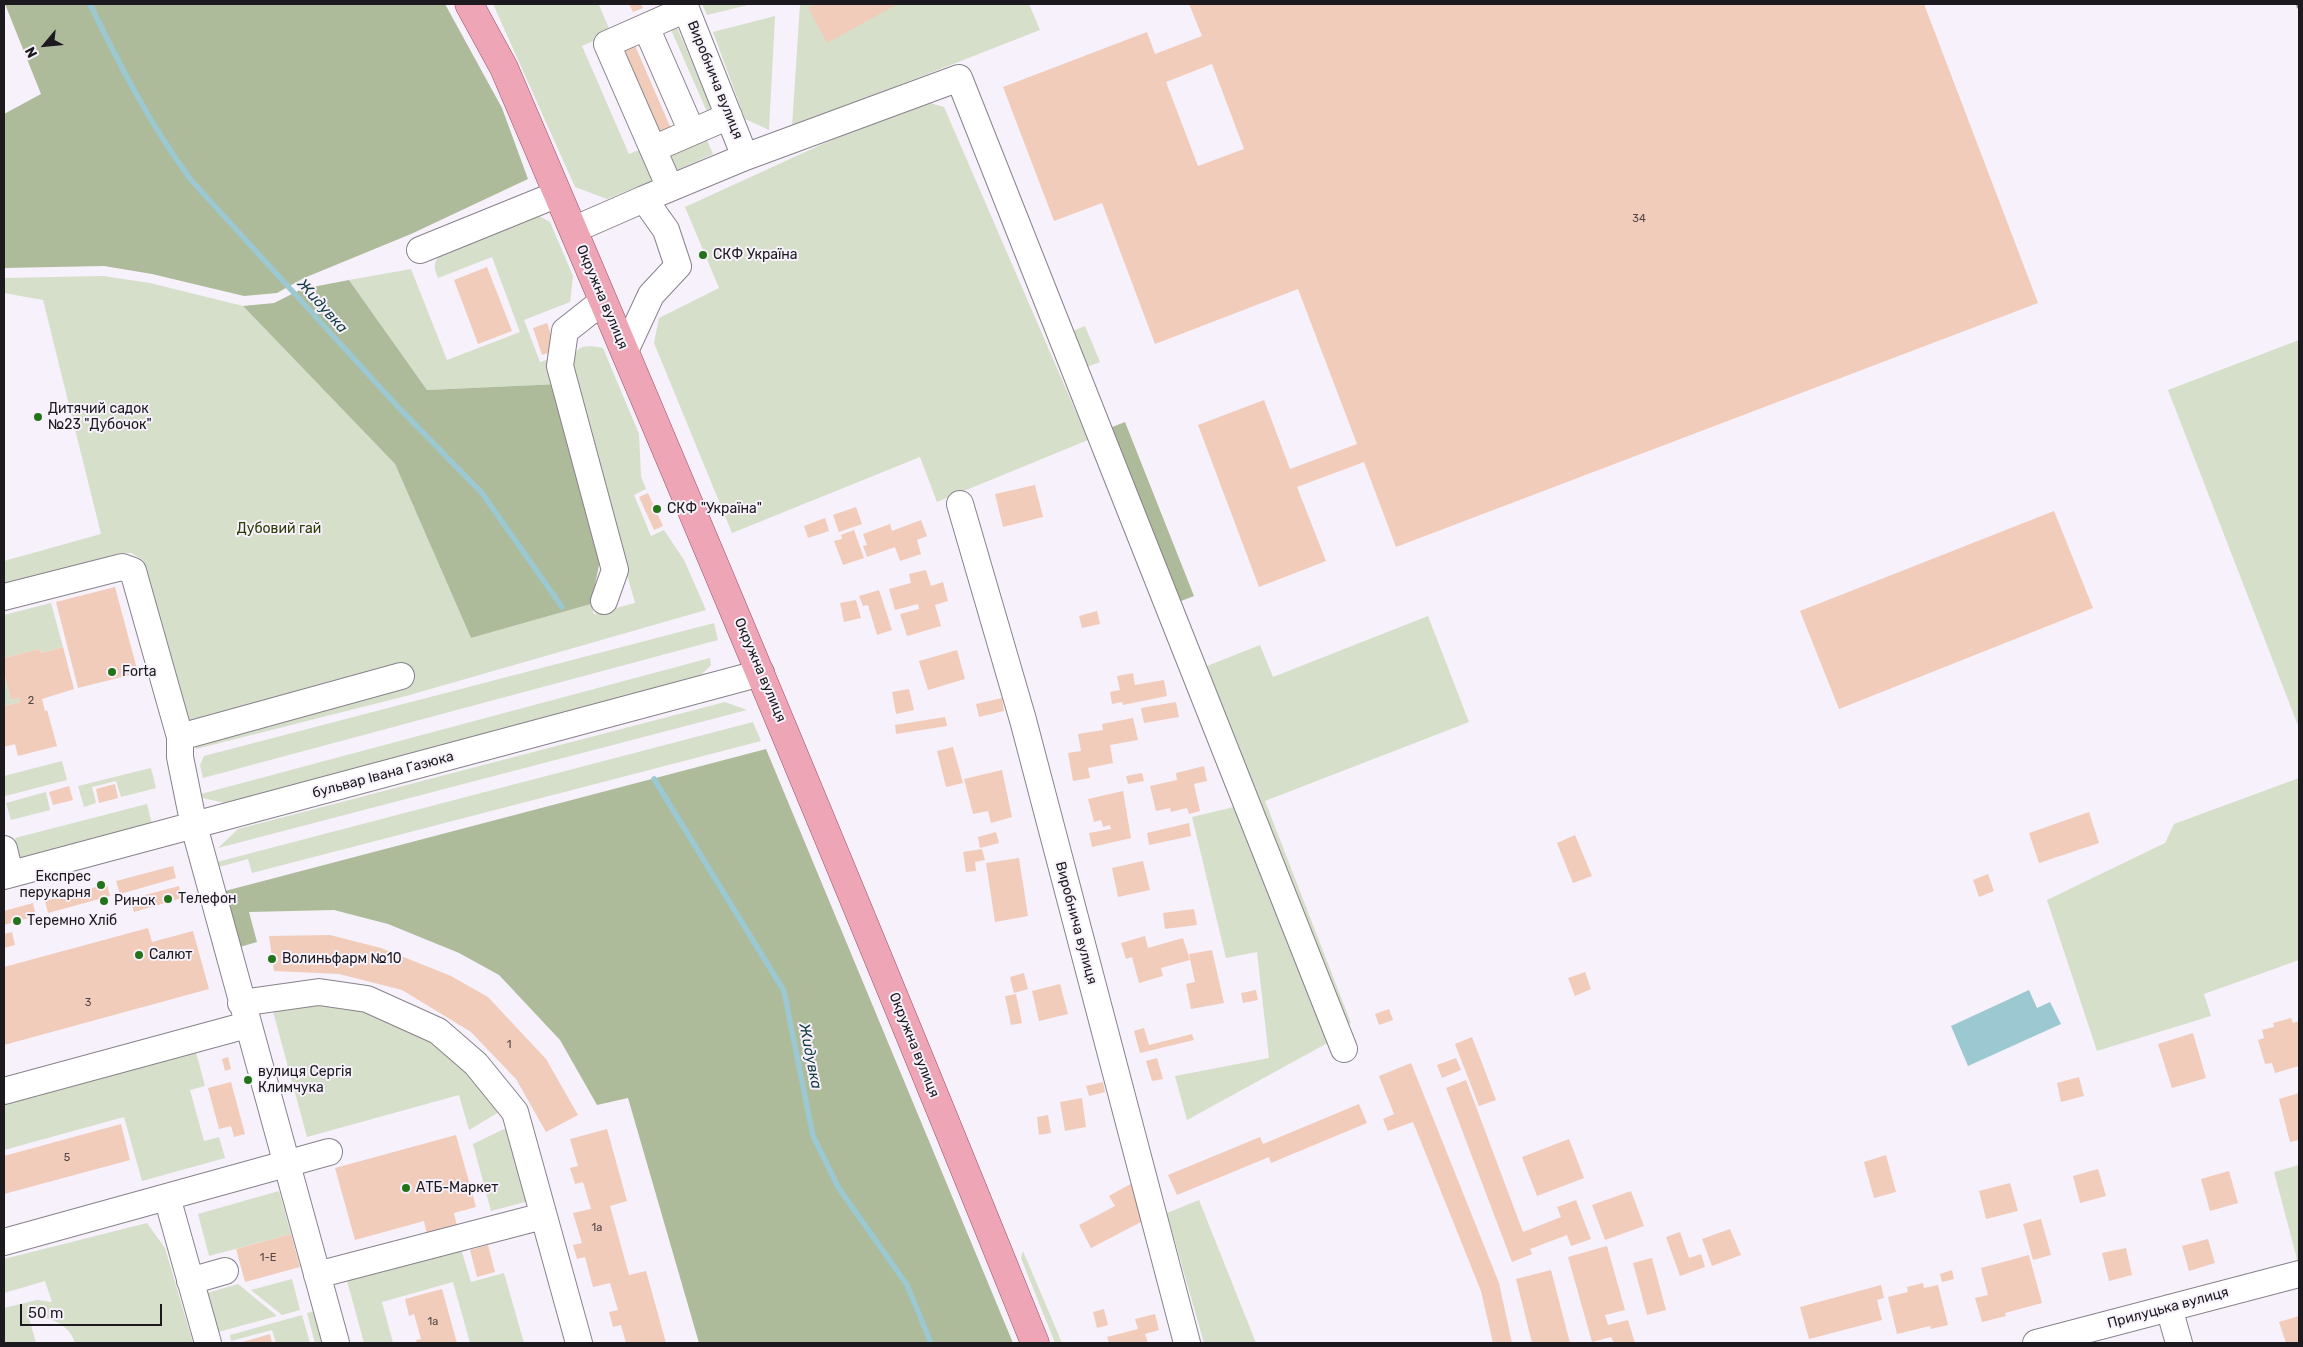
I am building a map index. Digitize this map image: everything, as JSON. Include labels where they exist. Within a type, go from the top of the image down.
[{"type":"main road","name":"Окружна вулиця","points":[[469,4],[504,68],[625,350],[761,673],[1035,1343]]},
{"type":"street","points":[[670,188],[607,44],[646,27],[685,6]]},
{"type":"street","name":"Виробнича вулиця","points":[[685,6],[745,156]]},
{"type":"street","points":[[646,27],[692,132]]},
{"type":"street","points":[[573,230],[745,156],[958,78],[1344,1049]]},
{"type":"street","points":[[653,149],[729,116]]},
{"type":"street","points":[[420,250],[558,194]]},
{"type":"street","points":[[625,350],[651,295],[678,266],[666,230],[644,199]]},
{"type":"street","points":[[604,301],[564,331],[560,366],[615,570],[604,601]]},
{"type":"street","name":"Виробнича вулиця","points":[[960,504],[1023,720],[1187,1343]]},
{"type":"street","points":[[4,598],[122,568],[133,571],[180,738],[180,757],[194,826],[244,1014],[336,1343]]},
{"type":"street","name":"бульвар Івана Газюка","points":[[7,875],[761,673]]},
{"type":"street","points":[[180,738],[400,676]]},
{"type":"street","points":[[4,849],[7,875]]},
{"type":"street","points":[[4,1091],[319,992],[366,999],[438,1031],[476,1064],[514,1112],[579,1343]]},
{"type":"street","points":[[4,1242],[329,1152]]},
{"type":"street","points":[[167,1197],[208,1343]]},
{"type":"street","points":[[317,1275],[543,1216]]},
{"type":"street","points":[[190,1281],[225,1271]]},
{"type":"street","name":"Прилуцька вулиця","points":[[2036,1343],[2299,1274]]},
{"type":"street","points":[[2169,1308],[2179,1343]]},
{"type":"green space","points":[[5,4],[445,4],[502,108],[528,179],[411,234],[304,278],[277,293],[244,296],[152,274],[104,266],[4,268],[4,114],[41,94]]},
{"type":"green space","points":[[493,4],[601,4],[599,5],[611,33],[582,46],[629,154],[641,149],[654,180],[607,199],[575,187]]},
{"type":"green space","points":[[702,4],[752,4],[707,15]]},
{"type":"green space","points":[[800,4],[1029,4],[1040,30],[792,127]]},
{"type":"green space","points":[[775,16],[769,130],[745,119],[713,32]]},
{"type":"green space","points":[[675,23],[712,109],[707,112],[669,25]]},
{"type":"green space","points":[[919,100],[944,107],[1088,440],[937,502],[920,457],[732,533],[654,343],[659,318],[719,288],[685,207]]},
{"type":"green space","points":[[707,140],[713,154],[677,170],[670,156]]},
{"type":"green space","points":[[539,216],[550,222],[573,276],[570,302],[524,320],[540,362],[552,358],[559,384],[427,390],[349,280],[411,269],[447,360],[520,332],[492,257],[438,278],[435,266],[438,257],[440,254]]},
{"type":"green space","name":"Дубовий гай","points":[[103,276],[150,283],[243,306],[395,464],[471,638],[591,604],[594,614],[635,603],[569,368],[574,355],[580,348],[590,346],[603,348],[639,434],[641,476],[646,489],[634,495],[651,536],[664,530],[684,560],[706,610],[406,696],[196,749],[143,560],[131,553],[120,553],[4,586],[4,561],[101,534],[43,300],[4,293],[4,278]]},
{"type":"green space","points":[[349,280],[427,390],[559,384],[602,551],[591,604],[471,638],[395,464],[243,306],[274,303],[302,289]]},
{"type":"green space","points":[[1085,326],[1100,362],[1082,369],[1068,333]]},
{"type":"green space","points":[[2299,340],[2299,728],[2168,390]]},
{"type":"green space","points":[[1125,422],[1194,596],[1176,603],[1107,429]]},
{"type":"green space","points":[[51,603],[63,647],[41,653],[39,649],[4,658],[4,615]]},
{"type":"green space","points":[[1428,616],[1469,722],[1265,801],[1351,1023],[1341,1027],[1202,668],[1260,645],[1273,677]]},
{"type":"green space","points":[[714,623],[718,640],[203,778],[200,765],[204,756]]},
{"type":"green space","points":[[710,658],[711,665],[701,675],[686,682],[229,804],[203,798],[201,794]]},
{"type":"green space","points":[[4,673],[11,700],[20,698],[20,702],[4,706]]},
{"type":"green space","points":[[725,702],[747,710],[218,848],[238,829]]},
{"type":"green space","points":[[753,722],[761,741],[252,873],[248,859],[219,867],[217,862]]},
{"type":"green space","points":[[766,749],[1013,1343],[699,1343],[628,1098],[597,1105],[560,1040],[499,975],[459,953],[388,924],[334,910],[249,912],[257,942],[240,947],[225,891]]},
{"type":"green space","points":[[62,761],[67,780],[5,796],[4,776]]},
{"type":"green space","points":[[151,768],[156,788],[121,797],[116,781],[92,787],[96,803],[84,807],[78,786]]},
{"type":"green space","points":[[2299,778],[2299,960],[2204,994],[2211,1016],[2097,1051],[2047,900],[2165,843],[2174,824]]},
{"type":"green space","points":[[46,792],[50,810],[11,820],[6,803]]},
{"type":"green space","points":[[147,804],[152,824],[20,858],[15,838]]},
{"type":"green space","points":[[1238,806],[1333,1040],[1187,1120],[1175,1076],[1269,1058],[1257,952],[1226,958],[1192,817]]},
{"type":"green space","points":[[271,1004],[365,1004],[435,1036],[499,1112],[469,1130],[459,1095],[307,1137]]},
{"type":"green space","points":[[194,1045],[205,1086],[190,1090],[204,1141],[219,1137],[225,1158],[142,1181],[124,1117],[4,1150],[4,1097]]},
{"type":"green space","points":[[506,1128],[513,1129],[533,1200],[491,1211],[473,1144]]},
{"type":"green space","points":[[2299,1165],[2299,1262],[2298,1263],[2274,1172]]},
{"type":"green space","points":[[279,1191],[291,1234],[209,1256],[198,1214]]},
{"type":"green space","points":[[1199,1200],[1256,1343],[1204,1343],[1167,1213]]},
{"type":"green space","points":[[147,1223],[165,1248],[193,1343],[75,1343],[68,1330],[57,1322],[36,1317],[29,1318],[36,1343],[4,1343],[4,1308],[37,1300],[52,1302],[45,1281],[4,1293],[4,1259]]},
{"type":"green space","points":[[460,1246],[471,1282],[504,1273],[524,1343],[470,1343],[453,1282],[382,1302],[393,1343],[364,1343],[346,1277]]},
{"type":"green space","points":[[1023,1251],[1062,1343],[1055,1343],[1021,1258]]},
{"type":"green space","points":[[292,1279],[300,1310],[282,1315],[251,1290]]},
{"type":"green space","points":[[238,1284],[277,1316],[218,1332],[207,1293]]},
{"type":"green space","points":[[319,1310],[328,1343],[315,1343],[307,1313]]},
{"type":"green space","points":[[302,1315],[310,1343],[276,1343],[272,1330],[231,1341],[230,1335]]},
{"type":"water","points":[[2029,990],[2037,1008],[2050,1002],[2061,1024],[1968,1066],[1951,1026]]},
{"type":"building","points":[[629,4],[641,4],[643,8],[633,12]]},
{"type":"building","points":[[815,4],[898,4],[827,43],[808,8]]},
{"type":"building","points":[[1189,4],[1924,4],[2038,303],[1396,547],[1364,462],[1297,487],[1326,561],[1259,587],[1198,425],[1264,400],[1290,469],[1357,444],[1298,289],[1155,344],[1102,203],[1054,221],[1003,87],[1147,32],[1155,54],[1202,36]],"holes":[[[1212,64],[1244,149],[1198,166],[1166,82]]]},
{"type":"building","points":[[633,41],[672,131],[661,136],[622,46]]},
{"type":"building","points":[[487,267],[512,331],[478,344],[454,280]]},
{"type":"building","points":[[547,323],[556,350],[542,355],[533,328]]},
{"type":"building","points":[[1035,485],[1043,517],[1003,527],[995,494]]},
{"type":"building","points":[[648,493],[663,526],[654,530],[639,497]]},
{"type":"building","points":[[856,507],[862,524],[839,532],[833,515]]},
{"type":"building","points":[[2054,511],[2093,608],[1839,709],[1800,611]]},
{"type":"building","points":[[825,518],[829,531],[808,538],[804,526]]},
{"type":"building","points":[[921,520],[927,536],[917,540],[921,554],[900,561],[895,547],[867,557],[863,546],[867,545],[863,534],[890,524],[892,531]]},
{"type":"building","points":[[854,530],[864,558],[843,565],[834,541],[842,539],[841,535]]},
{"type":"building","points":[[926,570],[931,586],[943,582],[948,601],[935,605],[941,626],[907,636],[900,614],[919,609],[918,604],[895,610],[889,589],[911,583],[909,574]]},
{"type":"building","points":[[115,587],[138,673],[78,688],[56,602]]},
{"type":"building","points":[[879,590],[892,630],[877,635],[868,605],[863,606],[859,596]]},
{"type":"building","points":[[856,600],[861,618],[844,622],[840,603]]},
{"type":"building","points":[[1097,611],[1100,624],[1082,628],[1079,616]]},
{"type":"building","points":[[63,647],[74,689],[42,699],[57,746],[18,756],[15,744],[4,747],[4,706],[20,702],[20,698],[11,700],[4,673],[4,658],[39,649],[41,653]]},
{"type":"building","points":[[957,650],[965,679],[928,690],[919,661]]},
{"type":"building","points":[[1133,673],[1135,685],[1164,680],[1167,696],[1123,705],[1122,702],[1112,704],[1110,692],[1120,690],[1117,676]]},
{"type":"building","points":[[909,689],[914,710],[896,714],[892,692]]},
{"type":"building","points":[[1002,698],[1004,711],[979,717],[976,704]]},
{"type":"building","points":[[1176,702],[1179,717],[1144,723],[1141,708]]},
{"type":"building","points":[[945,717],[947,726],[896,734],[895,725]]},
{"type":"building","points":[[1133,718],[1138,740],[1110,745],[1113,763],[1088,768],[1090,778],[1073,781],[1068,753],[1081,751],[1078,734],[1103,730],[1102,724]]},
{"type":"building","points":[[953,747],[963,783],[946,787],[937,751]]},
{"type":"building","points":[[1204,766],[1207,781],[1194,784],[1200,811],[1189,814],[1187,808],[1171,812],[1170,808],[1156,811],[1150,786],[1177,780],[1176,773]]},
{"type":"building","points":[[1002,770],[1012,817],[991,823],[988,811],[973,814],[964,779]]},
{"type":"building","points":[[1142,773],[1144,781],[1128,784],[1126,776]]},
{"type":"building","points":[[115,784],[118,798],[99,803],[96,789]]},
{"type":"building","points":[[69,786],[73,800],[53,805],[49,792]]},
{"type":"building","points":[[1123,791],[1131,838],[1092,847],[1089,833],[1111,829],[1110,825],[1103,827],[1101,820],[1094,822],[1088,799]]},
{"type":"building","points":[[2089,812],[2099,843],[2039,863],[2029,833]]},
{"type":"building","points":[[1189,823],[1191,836],[1149,845],[1147,833]]},
{"type":"building","points":[[996,832],[999,843],[980,848],[978,837]]},
{"type":"building","points":[[1575,835],[1592,876],[1573,883],[1557,843]]},
{"type":"building","points":[[982,849],[985,860],[975,862],[976,871],[966,872],[963,852]]},
{"type":"building","points":[[1019,858],[1028,916],[995,922],[986,863]]},
{"type":"building","points":[[1143,861],[1150,890],[1118,897],[1112,868]]},
{"type":"building","points":[[173,866],[176,878],[120,894],[116,881]]},
{"type":"building","points":[[1988,874],[1994,891],[1979,897],[1973,880]]},
{"type":"building","points":[[107,884],[110,896],[48,913],[45,901]]},
{"type":"building","points":[[179,886],[182,898],[134,912],[130,899]]},
{"type":"building","points":[[33,903],[36,916],[4,925],[4,911]]},
{"type":"building","points":[[1194,909],[1197,925],[1165,929],[1163,913]]},
{"type":"building","points":[[148,928],[152,942],[193,931],[209,989],[4,1045],[4,967]]},
{"type":"building","points":[[12,932],[15,945],[4,948],[4,934]]},
{"type":"building","points":[[330,935],[381,948],[451,976],[488,997],[546,1059],[578,1115],[546,1132],[516,1079],[471,1032],[402,990],[339,974],[274,971],[269,936]]},
{"type":"building","points":[[1145,936],[1148,948],[1183,938],[1190,960],[1161,968],[1163,976],[1139,983],[1132,957],[1126,959],[1121,943]]},
{"type":"building","points":[[1212,950],[1224,1003],[1191,1009],[1186,984],[1195,982],[1189,954]]},
{"type":"building","points":[[1585,972],[1591,989],[1575,996],[1568,978]]},
{"type":"building","points":[[1024,973],[1028,989],[1014,993],[1010,977]]},
{"type":"building","points":[[1060,984],[1068,1014],[1039,1021],[1032,991]]},
{"type":"building","points":[[1256,990],[1258,1000],[1243,1003],[1241,993]]},
{"type":"building","points":[[1016,994],[1022,1023],[1011,1025],[1005,996]]},
{"type":"building","points":[[1389,1009],[1393,1020],[1379,1025],[1375,1014]]},
{"type":"building","points":[[2291,1018],[2293,1023],[2299,1021],[2299,1066],[2275,1073],[2272,1063],[2265,1064],[2258,1040],[2264,1038],[2262,1030],[2274,1027],[2273,1023]]},
{"type":"building","points":[[1144,1028],[1149,1045],[1192,1034],[1194,1040],[1140,1053],[1134,1031]]},
{"type":"building","points":[[2193,1033],[2206,1078],[2172,1088],[2158,1044]]},
{"type":"building","points":[[1472,1037],[1496,1100],[1479,1106],[1455,1044]]},
{"type":"building","points":[[228,1057],[231,1069],[225,1071],[222,1059]]},
{"type":"building","points":[[1157,1058],[1163,1079],[1152,1081],[1146,1061]]},
{"type":"building","points":[[1456,1058],[1461,1070],[1442,1078],[1437,1065]]},
{"type":"building","points":[[1411,1063],[1499,1283],[1512,1343],[1493,1343],[1481,1291],[1413,1122],[1388,1131],[1383,1119],[1394,1114],[1379,1076]]},
{"type":"building","points":[[2079,1077],[2084,1096],[2061,1102],[2057,1083]]},
{"type":"building","points":[[1466,1080],[1523,1232],[1561,1217],[1557,1207],[1576,1200],[1591,1239],[1571,1246],[1567,1235],[1530,1249],[1532,1254],[1512,1262],[1446,1088]]},
{"type":"building","points":[[231,1082],[245,1134],[234,1137],[231,1126],[219,1129],[208,1088]]},
{"type":"building","points":[[1103,1082],[1105,1092],[1089,1096],[1086,1086]]},
{"type":"building","points":[[2299,1093],[2299,1140],[2290,1142],[2279,1099]]},
{"type":"building","points":[[1082,1098],[1086,1127],[1065,1131],[1060,1102]]},
{"type":"building","points":[[1359,1104],[1367,1123],[1271,1163],[1269,1157],[1177,1195],[1168,1175],[1260,1137],[1263,1144]]},
{"type":"building","points":[[1048,1115],[1051,1133],[1039,1135],[1037,1117]]},
{"type":"building","points":[[121,1124],[130,1160],[4,1194],[4,1156]]},
{"type":"building","points":[[607,1129],[627,1201],[610,1206],[629,1275],[646,1271],[666,1343],[626,1343],[621,1325],[613,1327],[609,1312],[618,1310],[610,1283],[593,1287],[585,1257],[577,1259],[573,1245],[582,1243],[573,1213],[591,1209],[583,1182],[575,1184],[570,1168],[578,1166],[570,1139]]},
{"type":"building","name":"АТБ-Маркет","points":[[456,1135],[476,1207],[454,1213],[457,1226],[427,1234],[424,1221],[355,1240],[335,1168]]},
{"type":"building","points":[[1569,1139],[1584,1178],[1537,1196],[1522,1157]]},
{"type":"building","points":[[1886,1155],[1896,1192],[1874,1198],[1864,1162]]},
{"type":"building","points":[[2098,1169],[2106,1196],[2080,1203],[2073,1176]]},
{"type":"building","points":[[2229,1171],[2238,1203],[2210,1211],[2201,1179]]},
{"type":"building","points":[[1134,1182],[1143,1221],[1091,1248],[1079,1225],[1115,1206],[1109,1196]]},
{"type":"building","points":[[2010,1183],[2018,1211],[1986,1219],[1979,1191]]},
{"type":"building","points":[[1631,1191],[1644,1226],[1605,1240],[1592,1205]]},
{"type":"building","points":[[2041,1219],[2051,1255],[2033,1260],[2023,1224]]},
{"type":"building","points":[[1730,1229],[1741,1255],[1712,1266],[1702,1239]]},
{"type":"building","points":[[1680,1232],[1689,1258],[1701,1254],[1705,1267],[1680,1276],[1666,1237]]},
{"type":"building","points":[[291,1234],[300,1267],[245,1282],[236,1249]]},
{"type":"building","points":[[2208,1239],[2215,1263],[2189,1271],[2182,1246]]},
{"type":"building","points":[[488,1245],[495,1272],[477,1277],[470,1250]]},
{"type":"building","points":[[1607,1246],[1625,1310],[1605,1315],[1608,1325],[1628,1320],[1635,1343],[1614,1343],[1611,1337],[1592,1342],[1568,1257]]},
{"type":"building","points":[[2126,1248],[2132,1275],[2109,1281],[2102,1253]]},
{"type":"building","points":[[2029,1255],[2042,1303],[2005,1313],[2006,1316],[1982,1322],[1975,1298],[1988,1295],[1981,1268]]},
{"type":"building","points":[[1652,1258],[1666,1310],[1647,1315],[1633,1263]]},
{"type":"building","points":[[1551,1270],[1570,1343],[1532,1343],[1516,1279]]},
{"type":"building","points":[[1952,1270],[1954,1279],[1942,1282],[1940,1274]]},
{"type":"building","points":[[1923,1283],[1924,1288],[1938,1285],[1948,1325],[1931,1329],[1930,1326],[1897,1334],[1888,1297],[1908,1292],[1907,1287]]},
{"type":"building","points":[[1881,1285],[1884,1298],[1877,1300],[1882,1320],[1809,1339],[1800,1307]]},
{"type":"building","points":[[442,1289],[457,1343],[417,1343],[416,1340],[421,1339],[414,1314],[409,1316],[405,1299]]},
{"type":"building","points":[[1104,1309],[1108,1325],[1097,1328],[1093,1312]]},
{"type":"building","points":[[1155,1314],[1159,1330],[1145,1334],[1148,1343],[1109,1343],[1107,1337],[1138,1329],[1135,1319]]},
{"type":"building","points":[[2299,1316],[2299,1343],[2286,1343],[2279,1322]]},
{"type":"building","points":[[270,1334],[272,1343],[239,1343]]},
{"type":"waterway","name":"Жидувка","points":[[90,4],[136,94],[162,138],[191,180],[398,407],[482,493],[562,607]]},
{"type":"waterway","name":"Жидувка","points":[[654,779],[784,991],[813,1136],[838,1187],[907,1285],[931,1343]]},
{"type":"railway","points":[[2298,4],[2299,8]]},
{"type":"place","name":"СКФ Україна","points":[[703,255]]},
{"type":"place","name":"Дитячий садок №23 \"Дубочок\"","points":[[38,417]]},
{"type":"place","name":"СКФ \"Україна\"","points":[[657,509]]},
{"type":"place","name":"Forta","points":[[112,672]]},
{"type":"place","name":"Експрес перукарня","points":[[101,885]]},
{"type":"place","name":"Телефон","points":[[168,899]]},
{"type":"place","name":"Ринок","points":[[104,901]]},
{"type":"place","name":"Теремно Хліб","points":[[17,921]]},
{"type":"place","name":"Салют","points":[[139,955]]},
{"type":"place","name":"Волиньфарм №10","points":[[272,959]]},
{"type":"place","name":"вулиця Сергія Климчука","points":[[248,1080]]},
{"type":"place","name":"АТБ-Маркет","points":[[406,1188]]}]
